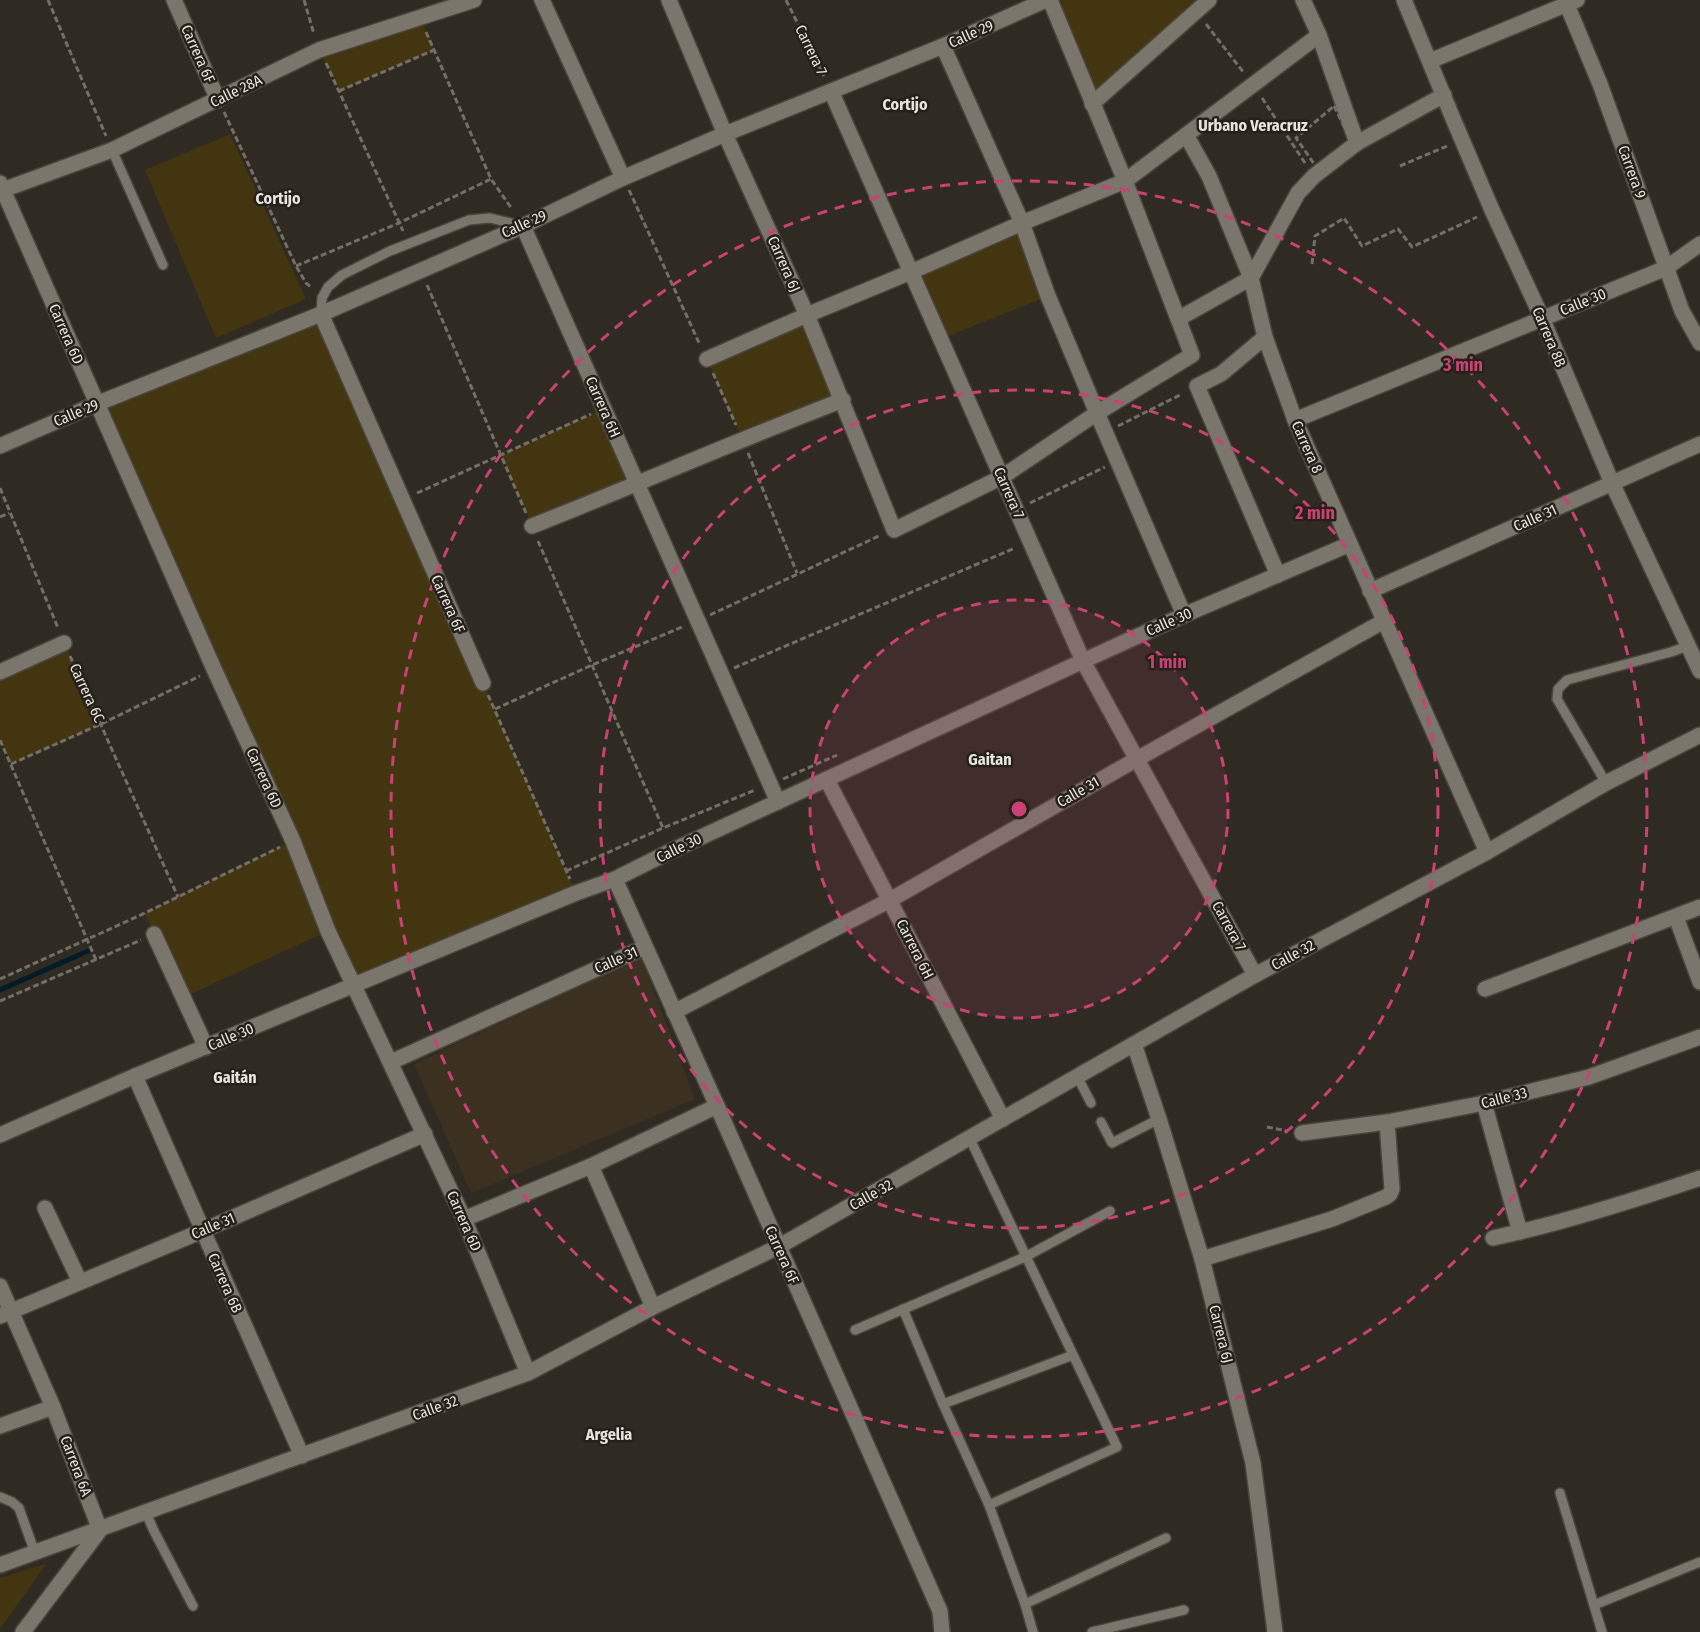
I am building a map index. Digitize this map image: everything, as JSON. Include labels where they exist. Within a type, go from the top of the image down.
[{"type":"street","name":"Carrera 6F","points":[[174,0],[218,100]]},
{"type":"street","name":"Calle 28A","points":[[1,188],[112,150],[319,50],[474,0]]},
{"type":"street","points":[[542,0],[623,178]]},
{"type":"street","name":"Carrera 6J","points":[[669,0],[725,134],[807,315],[894,530],[1004,481]]},
{"type":"street","points":[[1004,481],[1096,413],[1192,355],[1125,181],[1048,0]]},
{"type":"street","name":"Calle 29","points":[[0,446],[321,306],[420,270],[523,226],[623,178],[725,134],[943,46],[1048,0]]},
{"type":"street","points":[[1092,104],[1209,0]]},
{"type":"street","points":[[1303,0],[1319,35],[1354,142]]},
{"type":"street","name":"Carrera 8B","points":[[1404,0],[1492,210],[1542,318],[1612,483],[1700,671]]},
{"type":"street","points":[[1430,61],[1570,2]]},
{"type":"street","name":"Carrera 9","points":[[1570,2],[1586,52],[1600,84],[1682,310],[1700,342]]},
{"type":"street","points":[[707,359],[1125,181],[1319,35]]},
{"type":"street","points":[[943,46],[1022,223],[1048,296],[1096,413],[1185,615]]},
{"type":"street","name":"Carrera 7","points":[[831,90],[1083,661],[1255,975]]},
{"type":"street","points":[[1178,319],[1251,278],[1298,193],[1354,142],[1445,99]]},
{"type":"street","name":"Carrera 8","points":[[1186,135],[1209,176],[1251,278],[1265,337],[1295,420],[1487,852]]},
{"type":"street","name":"Carrera 6D","points":[[1,188],[214,669],[293,841],[333,941],[464,1219],[528,1373]]},
{"type":"street","name":"Carrera 6H","points":[[523,226],[778,801]]},
{"type":"street","name":"Calle 30","points":[[1295,420],[1666,268],[1700,244]]},
{"type":"street","name":"Carrera 6F","points":[[321,306],[401,500],[483,683]]},
{"type":"street","points":[[1265,337],[1221,374],[1197,386],[1278,575]]},
{"type":"street","points":[[532,526],[843,400]]},
{"type":"street","name":"Calle 31","points":[[1370,591],[1700,444]]},
{"type":"street","name":"Calle 30","points":[[0,1135],[135,1076],[576,893],[615,879],[778,801],[1083,661],[1350,544]]},
{"type":"street","name":"Calle 31","points":[[674,1012],[890,900],[1384,621]]},
{"type":"street","points":[[0,672],[64,643]]},
{"type":"street","name":"Calle 32","points":[[0,1565],[528,1373],[653,1307],[778,1247],[1255,975],[1487,852],[1606,783],[1700,735]]},
{"type":"street","name":"Carrera 6H","points":[[826,780],[1003,1119]]},
{"type":"street","name":"Carrera 6F","points":[[615,879],[940,1611],[942,1632]]},
{"type":"street","points":[[1485,989],[1700,908]]},
{"type":"street","points":[[1676,917],[1700,982]]},
{"type":"street","points":[[154,934],[206,1047]]},
{"type":"street","name":"Calle 31","points":[[391,1062],[645,947]]},
{"type":"street","name":"Calle 33","points":[[1302,1133],[1387,1122],[1484,1103],[1589,1077],[1700,1037]]},
{"type":"street","name":"Carrera 6J","points":[[1134,1044],[1202,1258],[1253,1463],[1275,1632]]},
{"type":"street","name":"Carrera 6B","points":[[135,1076],[302,1456]]},
{"type":"street","points":[[1484,1103],[1520,1232]]},
{"type":"street","points":[[464,1219],[591,1166],[717,1106]]},
{"type":"street","points":[[1202,1258],[1332,1219],[1386,1197],[1392,1189],[1387,1122]]},
{"type":"street","name":"Calle 31","points":[[6,1314],[425,1134]]},
{"type":"street","points":[[591,1166],[653,1307]]},
{"type":"street","points":[[1493,1238],[1662,1191],[1700,1178]]},
{"type":"street","points":[[45,1208],[80,1282]]},
{"type":"street","name":"Carrera 6A","points":[[0,1286],[6,1314],[52,1407],[100,1530]]},
{"type":"street","points":[[0,1426],[52,1407]]},
{"type":"street","points":[[23,1632],[100,1530]]},
{"type":"lane","points":[[112,150],[163,265]]},
{"type":"lane","points":[[321,306],[328,287],[342,275],[390,251],[469,220],[490,218],[523,226]]},
{"type":"lane","points":[[1606,783],[1557,699],[1558,688],[1568,680],[1688,646]]},
{"type":"lane","points":[[1077,1076],[1091,1103]]},
{"type":"lane","points":[[1101,1122],[1113,1143],[1159,1119]]},
{"type":"lane","points":[[970,1139],[1117,1447],[989,1505]]},
{"type":"lane","points":[[855,1330],[1025,1257],[1110,1211]]},
{"type":"lane","points":[[903,1309],[989,1505],[1033,1632]]},
{"type":"lane","points":[[943,1404],[1072,1355]]},
{"type":"lane","points":[[1560,1493],[1602,1632]]},
{"type":"lane","points":[[0,1497],[19,1508],[35,1553]]},
{"type":"lane","points":[[146,1513],[193,1606]]},
{"type":"lane","points":[[1025,1604],[1166,1538]]},
{"type":"lane","points":[[1594,1605],[1700,1562]]},
{"type":"lane","points":[[1092,1632],[1184,1610]]},
{"type":"path","points":[[48,0],[112,150]]},
{"type":"path","points":[[304,0],[319,50],[409,244]]},
{"type":"path","name":"Carrera 7","points":[[786,0],[831,90]]},
{"type":"path","points":[[420,17],[491,179],[523,226]]},
{"type":"path","points":[[339,91],[434,50]]},
{"type":"path","name":"Carrera 6F","points":[[218,100],[296,266],[321,306]]},
{"type":"path","points":[[1334,106],[1354,142],[1317,168],[1296,138],[1334,106]]},
{"type":"path","points":[[1400,166],[1460,135]]},
{"type":"path","points":[[296,266],[399,223],[491,179]]},
{"type":"path","points":[[1312,264],[1315,236],[1344,218],[1362,246],[1398,229],[1412,247],[1492,210]]},
{"type":"path","points":[[420,270],[663,828]]},
{"type":"path","points":[[1105,432],[1197,386]]},
{"type":"path","points":[[401,500],[604,408]]},
{"type":"path","points":[[1015,507],[1117,460]]},
{"type":"path","name":"Carrera 6C","points":[[0,488],[64,643],[178,897]]},
{"type":"path","points":[[0,517],[10,513]]},
{"type":"path","points":[[721,673],[1030,542]]},
{"type":"path","points":[[11,764],[101,724],[214,669]]},
{"type":"path","points":[[483,683],[576,893]]},
{"type":"path","points":[[0,740],[96,960]]},
{"type":"path","points":[[0,979],[293,841]]},
{"type":"path","points":[[0,1001],[154,934]]},
{"type":"path","points":[[1267,1127],[1302,1133]]},
{"type":"shaded area","points":[[1050,0],[1210,0],[1092,104]]},
{"type":"shaded area","points":[[420,17],[434,50],[339,91],[319,50]]},
{"type":"shaded area","points":[[230,134],[306,299],[216,338],[145,170]]},
{"type":"shaded area","points":[[1022,223],[1048,296],[941,339],[911,272]]},
{"type":"shaded area","points":[[321,314],[576,893],[354,985],[328,931],[182,998],[145,913],[292,841],[96,404]]},
{"type":"shaded area","points":[[807,315],[843,400],[742,439],[707,359]]},
{"type":"shaded area","points":[[604,408],[637,484],[532,526],[501,456]]},
{"type":"shaded area","points":[[64,643],[101,724],[11,764],[0,740],[0,672]]},
{"type":"shaded area","points":[[641,957],[695,1099],[471,1193],[414,1064]]},
{"type":"shaded area","points":[[46,1564],[0,1629],[0,1578]]},
{"type":"waterway","points":[[0,990],[88,951]]},
{"type":"district","name":"Cortijo","points":[[905,104]]},
{"type":"district","name":"Urbano Veracruz","points":[[1253,125]]},
{"type":"district","name":"Cortijo","points":[[278,198]]},
{"type":"district","name":"Gaitan","points":[[990,759]]},
{"type":"district","name":"Gaitán","points":[[235,1077]]},
{"type":"district","name":"Argelia","points":[[609,1434]]}]
